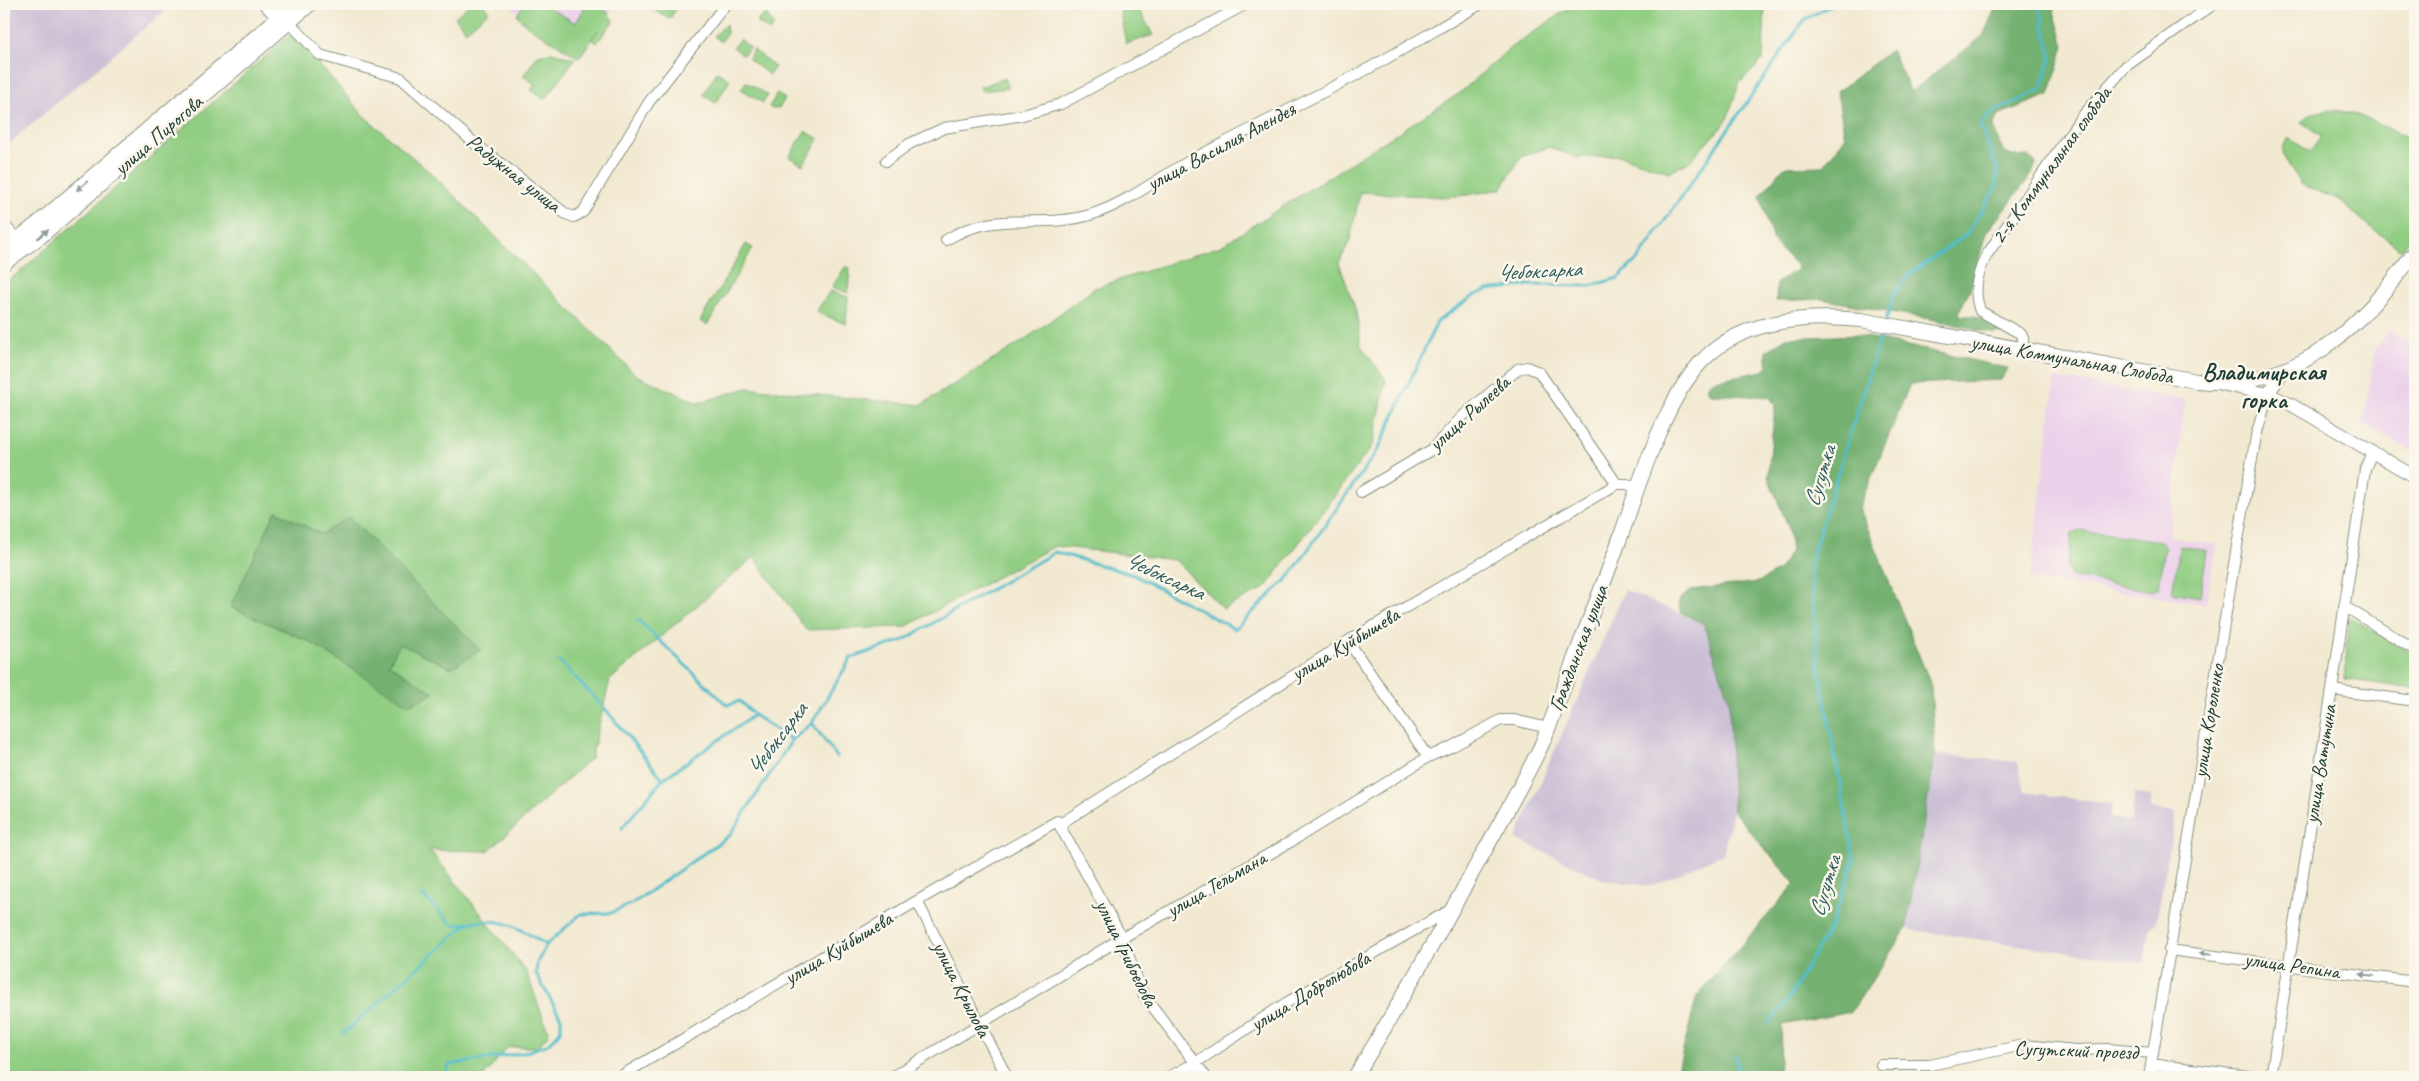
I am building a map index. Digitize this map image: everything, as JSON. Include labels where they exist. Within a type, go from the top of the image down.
[{"type":"main road","name":"улица Пирогова","points":[[4,262],[20,244],[112,167],[285,12],[310,4]]},
{"type":"main road","name":"улица Пирогова","points":[[4,250],[20,244]]},
{"type":"main road","name":"улица Коммунальная Слобода","points":[[1861,320],[2216,383],[2253,380],[2284,370],[2315,355],[2360,320],[2392,284],[2415,252]]},
{"type":"main road","name":"Гражданская улица","points":[[1355,1077],[1453,908],[1516,793],[1548,728],[1637,488],[1671,409],[1689,375],[1704,358],[1740,335],[1774,324],[1808,318],[1861,320]]},
{"type":"street","points":[[266,4],[285,12]]},
{"type":"street","name":"Радужная улица","points":[[285,12],[320,56],[401,78],[473,142],[566,214],[574,217],[583,212],[649,102],[726,4]]},
{"type":"street","points":[[886,161],[909,144],[944,128],[1023,115],[1061,104],[1246,4]]},
{"type":"street","name":"улица Василия Алендея","points":[[946,240],[978,224],[1071,219],[1092,214],[1110,206],[1194,158],[1361,72],[1481,4]]},
{"type":"street","name":"2-я Коммунальная слобода","points":[[2023,350],[2021,334],[1980,311],[1976,289],[1978,274],[1986,256],[2080,119],[2126,66],[2214,4]]},
{"type":"street","points":[[4,224],[20,244]]},
{"type":"street","name":"улица Рылеева","points":[[1361,492],[1431,450],[1463,416],[1518,369],[1527,367],[1539,372],[1617,484]]},
{"type":"street","name":"улица Короленко","points":[[2150,1077],[2169,950],[2253,452],[2261,414],[2268,394],[2284,370]]},
{"type":"street","points":[[2216,383],[2268,394],[2290,404],[2415,477]]},
{"type":"street","name":"улица Ватутина","points":[[2271,1077],[2365,470],[2372,452]]},
{"type":"street","points":[[1617,484],[1627,484],[1637,488]]},
{"type":"street","name":"улица Куйбышева","points":[[619,1077],[917,901],[1059,823],[1348,641],[1617,484]]},
{"type":"street","points":[[2344,606],[2415,650]]},
{"type":"street","points":[[1348,641],[1428,756]]},
{"type":"street","points":[[2332,690],[2415,701]]},
{"type":"street","name":"улица Тельмана","points":[[892,1077],[981,1025],[1122,938],[1292,841],[1428,756],[1451,747],[1501,720],[1514,720],[1548,728]]},
{"type":"street","name":"улица Грибоедова","points":[[1059,823],[1122,938],[1143,994],[1206,1077]]},
{"type":"street","name":"улица Крылова","points":[[917,901],[1008,1077]]},
{"type":"street","name":"улица Добролюбова","points":[[1169,1077],[1195,1063],[1286,1003],[1453,908]]},
{"type":"street","name":"улица Репина","points":[[2169,950],[2415,982]]},
{"type":"street","name":"Сугутский проезд","points":[[1881,1065],[1930,1066],[2023,1044],[2076,1050],[2106,1049],[2153,1052]]},
{"type":"street","points":[[2152,1064],[2256,1077]]},
{"type":"shaded area","points":[[4,4],[173,4],[4,148]]},
{"type":"shaded area","points":[[507,4],[615,4],[579,58],[526,25],[517,15],[518,12]]},
{"type":"shaded area","points":[[2390,329],[2406,340],[2415,340],[2415,453],[2363,423],[2376,348]]},
{"type":"shaded area","points":[[2055,378],[2185,400],[2169,536],[2217,545],[2206,604],[2030,579]]},
{"type":"shaded area","points":[[1625,590],[1704,624],[1729,700],[1733,811],[1723,854],[1652,886],[1604,880],[1516,839]]},
{"type":"shaded area","points":[[1935,754],[2018,762],[2025,792],[2112,804],[2110,818],[2131,821],[2135,794],[2151,796],[2150,809],[2176,813],[2156,923],[2149,929],[2144,963],[1906,929]]},
{"type":"green space","points":[[470,4],[483,4],[489,11],[466,31],[455,17]]},
{"type":"green space","points":[[524,4],[543,4],[576,23],[585,7],[594,4],[609,13],[608,15],[614,20],[597,43],[592,39],[598,30],[579,58],[526,25],[517,15]]},
{"type":"green space","points":[[643,4],[679,4],[670,19]]},
{"type":"green space","points":[[1136,4],[1153,35],[1126,44],[1120,12]]},
{"type":"green space","points":[[1575,4],[1765,4],[1763,60],[1739,84],[1726,122],[1689,162],[1670,172],[1617,155],[1578,158],[1549,147],[1521,157],[1501,189],[1468,195],[1441,197],[1360,192],[1350,240],[1339,263],[1356,311],[1361,346],[1386,380],[1373,445],[1265,588],[1223,609],[1175,560],[1055,546],[905,627],[806,630],[754,557],[610,680],[591,758],[488,851],[430,850],[526,971],[549,1034],[537,1047],[508,1047],[483,1077],[4,1077],[4,283],[16,275],[292,33],[364,116],[432,174],[636,375],[698,403],[747,388],[921,405],[1023,341],[1095,288],[1221,246],[1460,93],[1510,48]],"holes":[[[276,511],[321,534],[451,668],[400,643],[389,664],[308,641],[231,607]]]},
{"type":"green space","points":[[1997,4],[2052,4],[2064,46],[2049,95],[1998,115],[1993,126],[1998,141],[2007,153],[2028,156],[2036,163],[2032,174],[1986,233],[1971,287],[1959,312],[1961,316],[1974,316],[2000,327],[2000,332],[1995,334],[1940,321],[1821,299],[1776,301],[1777,283],[1799,268],[1773,241],[1760,196],[1784,167],[1823,166],[1845,138],[1837,92],[1891,50],[1911,92],[1983,36]]},
{"type":"green space","points":[[766,13],[774,27],[770,31],[758,23],[758,20]]},
{"type":"green space","points":[[726,24],[727,33],[721,42],[714,36]]},
{"type":"green space","points":[[740,39],[750,47],[743,55],[733,47]]},
{"type":"green space","points":[[753,49],[775,67],[769,75],[749,59]]},
{"type":"green space","points":[[552,52],[575,59],[545,100],[531,90],[535,84],[523,76],[538,55]]},
{"type":"green space","points":[[717,72],[730,80],[716,103],[703,95]]},
{"type":"green space","points":[[1005,78],[1009,88],[982,91],[980,87]]},
{"type":"green space","points":[[746,82],[768,95],[763,103],[741,89]]},
{"type":"green space","points":[[777,94],[785,99],[779,108],[773,109],[769,107]]},
{"type":"green space","points":[[2331,110],[2353,113],[2415,140],[2415,231],[2401,250],[2353,213],[2342,201],[2302,185],[2283,156],[2283,147],[2289,138],[2310,152],[2322,136],[2301,122],[2312,113]]},
{"type":"green space","points":[[805,131],[819,139],[803,165],[789,157]]},
{"type":"green space","points":[[746,244],[753,248],[707,325],[700,321]]},
{"type":"green space","points":[[845,267],[850,268],[848,293],[832,287]]},
{"type":"green space","points":[[830,291],[848,297],[846,324],[816,312]]},
{"type":"green space","points":[[1858,335],[2007,368],[2001,380],[1910,384],[1859,507],[1931,685],[1935,754],[1906,929],[1851,1012],[1782,1025],[1779,1077],[1676,1077],[1697,996],[1795,884],[1733,811],[1729,700],[1704,624],[1680,612],[1679,600],[1691,590],[1759,582],[1779,570],[1791,551],[1788,526],[1768,477],[1775,405],[1770,397],[1710,394],[1707,388],[1711,381],[1763,371],[1768,366],[1766,351],[1786,338]]},
{"type":"green space","points":[[276,511],[321,534],[349,517],[480,650],[451,668],[400,644],[389,664],[434,693],[409,705],[308,641],[230,607]]},
{"type":"green space","points":[[2079,530],[2161,541],[2165,548],[2159,587],[2153,591],[2072,577],[2067,568],[2072,533]]},
{"type":"green space","points":[[2180,546],[2207,551],[2200,597],[2172,592]]},
{"type":"green space","points":[[2350,617],[2415,655],[2415,689],[2344,679]]},
{"type":"waterway","name":"Чебоксарка","points":[[446,1077],[449,1065],[523,1053],[546,1045],[555,1038],[561,1029],[561,1018],[536,974],[537,963],[546,945],[581,914],[611,913],[633,903],[730,835],[792,740],[812,723],[851,658],[904,640],[1055,552],[1134,575],[1235,629],[1289,577],[1379,448],[1437,322],[1470,298],[1486,290],[1531,285],[1590,286],[1618,278],[1639,258],[1804,20],[1833,4]]},
{"type":"waterway","name":"Сугутка","points":[[1886,320],[1894,294],[1910,274],[1966,235],[1997,186],[1997,169],[1981,126],[1989,114],[2042,89],[2051,57],[2039,4]]},
{"type":"waterway","name":"Сугутка","points":[[1769,1023],[1788,1000],[1833,922],[1854,860],[1818,662],[1810,563],[1883,328]]},
{"type":"waterway","points":[[638,620],[727,705],[740,701],[754,715]]},
{"type":"waterway","points":[[559,661],[602,705],[663,779]]},
{"type":"waterway","points":[[622,828],[663,779],[754,715],[792,740]]},
{"type":"waterway","points":[[812,723],[837,757]]},
{"type":"waterway","points":[[422,895],[453,925],[492,921],[502,923],[511,925],[546,945]]},
{"type":"waterway","points":[[344,1033],[468,923]]},
{"type":"waterway","name":"Сугутка","points":[[1735,1055],[1740,1077]]},
{"type":"district","name":"Владимирская горка","points":[[2264,386]]}]
